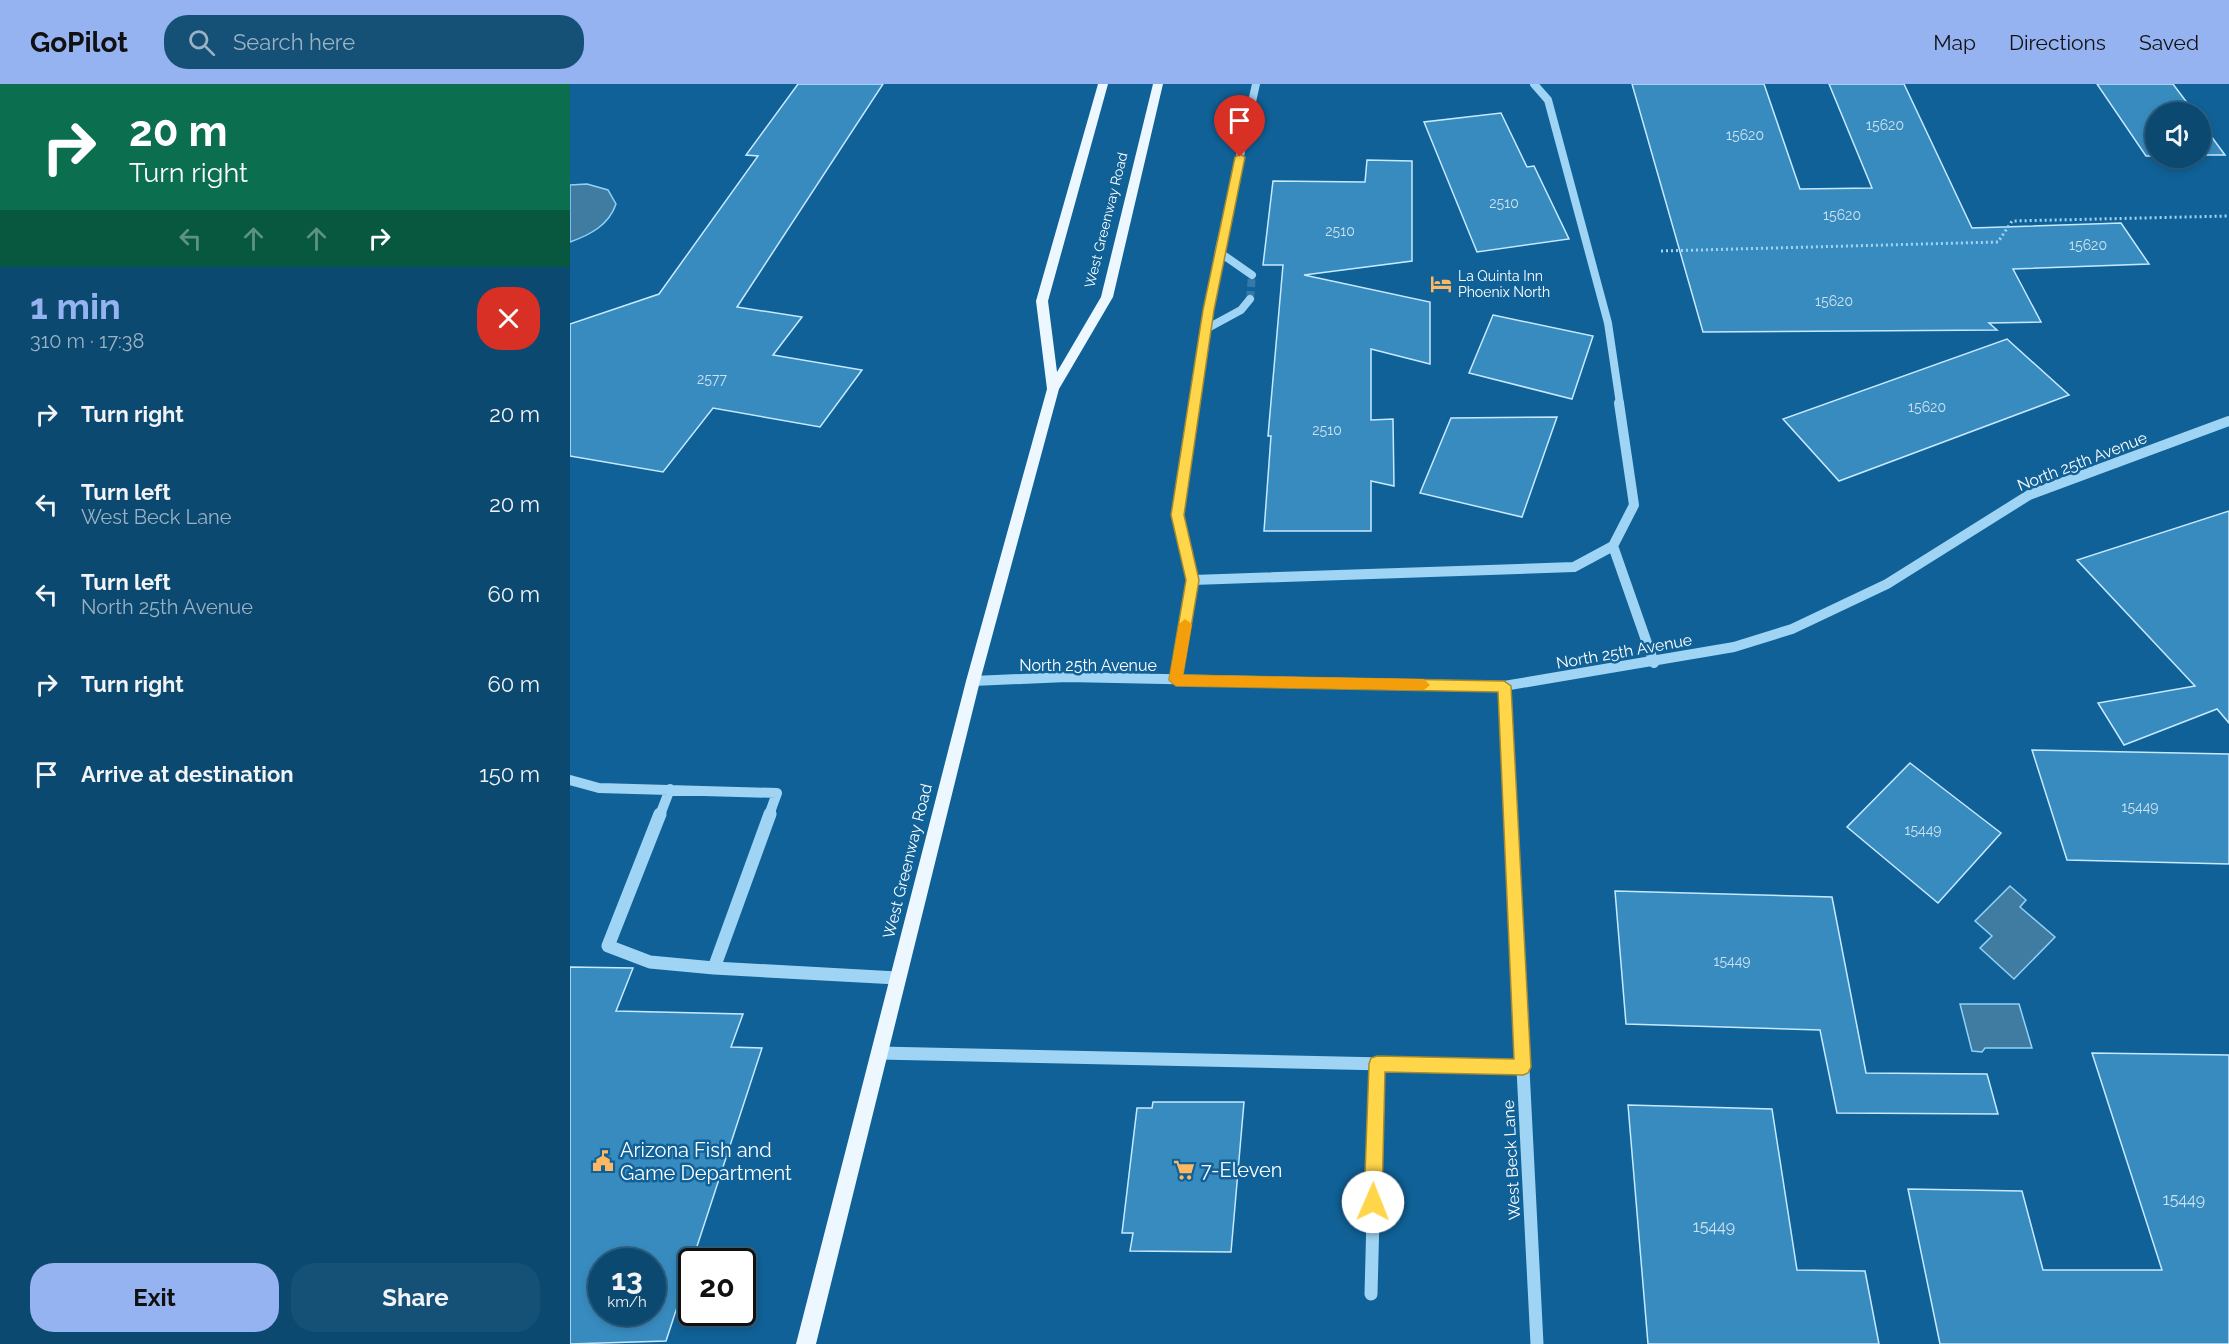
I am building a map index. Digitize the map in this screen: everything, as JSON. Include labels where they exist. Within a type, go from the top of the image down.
[{"type":"main road","name":"West Greenway Road","points":[[1053,389],[1042,301],[1103,84]]},
{"type":"main road","name":"West Greenway Road","points":[[806,1344],[973,681],[1053,389],[1107,297],[1158,84]]},
{"type":"street","points":[[1176,680],[1193,580],[1178,515],[1219,252],[1256,84]]},
{"type":"street","points":[[1193,580],[1574,567],[1613,546],[1634,505],[1608,323],[1548,100],[1534,84]]},
{"type":"street","points":[[1219,252],[1252,276]]},
{"type":"street","points":[[1206,329],[1241,310],[1250,299]]},
{"type":"street","name":"North 25th Avenue","points":[[973,681],[1067,677],[1504,686],[1654,663],[1734,647],[1792,629],[1887,584],[2029,495],[2229,421]]},
{"type":"street","points":[[1613,546],[1654,663]]},
{"type":"street","name":"West Beck Lane","points":[[1504,686],[1537,1344]]},
{"type":"street","points":[[570,780],[599,788],[777,793],[714,968]]},
{"type":"street","points":[[670,789],[608,946],[650,962],[714,968],[897,978]]},
{"type":"street","points":[[879,1053],[1523,1067]]},
{"type":"street","points":[[1371,1294],[1377,1064]]},
{"type":"path","points":[[1661,251],[1998,242],[2012,221],[2229,216]]},
{"type":"water","points":[[587,184],[608,190],[616,204],[609,218],[598,228],[570,242],[570,185]]},
{"type":"water","points":[[2010,886],[2026,900],[2020,907],[2055,937],[2014,979],[1980,948],[1992,936],[1975,921]]},
{"type":"water","points":[[1960,1004],[2019,1004],[2032,1048],[1985,1048],[1982,1052],[1972,1051]]},
{"type":"building","points":[[798,84],[883,84],[737,307],[802,317],[773,355],[862,370],[820,427],[713,408],[663,472],[570,456],[570,324],[659,294],[758,156],[746,155]]},
{"type":"building","points":[[1632,84],[1764,84],[1800,189],[1872,188],[1829,84],[1904,84],[1972,228],[2121,223],[2149,264],[2013,269],[2041,322],[1989,323],[1997,330],[1703,332]]},
{"type":"building","points":[[2097,84],[2173,84],[2186,102],[2145,102],[2145,155]]},
{"type":"building","points":[[1501,113],[1527,167],[1534,166],[1569,239],[1477,252],[1424,122]]},
{"type":"building","points":[[2211,136],[2225,155],[2211,155]]},
{"type":"building","points":[[1367,160],[1412,161],[1412,261],[1304,275],[1430,302],[1430,364],[1371,349],[1371,420],[1393,419],[1394,486],[1371,481],[1371,531],[1264,531],[1271,436],[1268,436],[1283,265],[1263,265],[1273,181],[1365,182]]},
{"type":"building","points":[[1493,315],[1593,336],[1572,399],[1469,373]]},
{"type":"building","points":[[2007,339],[2069,395],[1839,481],[1783,419]]},
{"type":"building","points":[[1557,417],[1522,517],[1420,493],[1451,418]]},
{"type":"building","points":[[2229,511],[2229,723],[2217,709],[2124,745],[2098,703],[2195,686],[2077,560]]},
{"type":"building","points":[[2032,750],[2229,754],[2229,864],[2067,860]]},
{"type":"building","points":[[1910,763],[2001,833],[1938,903],[1847,827]]},
{"type":"building","points":[[1615,891],[1832,897],[1866,1073],[1987,1074],[1998,1114],[1837,1113],[1820,1030],[1626,1024]]},
{"type":"building","points":[[570,967],[633,968],[616,1011],[743,1014],[731,1047],[762,1048],[696,1248],[678,1248],[678,1304],[666,1341],[570,1344]]},
{"type":"building","points":[[2092,1053],[2229,1055],[2229,1344],[1940,1344],[1908,1189],[2022,1191],[2043,1270],[2162,1270]]},
{"type":"building","name":"7-Eleven","points":[[1153,1102],[1244,1102],[1231,1252],[1130,1251],[1133,1233],[1122,1233],[1137,1108],[1152,1108]]},
{"type":"building","points":[[1628,1105],[1772,1109],[1797,1270],[1865,1271],[1879,1344],[1648,1344]]},
{"type":"tunnel","points":[[1250,299],[1252,275]]},
{"type":"slow traffic","points":[[1185,624],[1176,680],[1424,685]]},
{"type":"place","name":"La Quinta Inn Phoenix North","points":[[1441,284]]},
{"type":"place","name":"Arizona Fish and Game Department","points":[[603,1161]]},
{"type":"place","name":"7-Eleven","points":[[1184,1170]]},
{"type":"route","points":[[1240,157],[1219,250],[1178,515],[1193,580],[1176,680],[1504,686],[1523,1067],[1377,1064],[1373,1202]]}]
